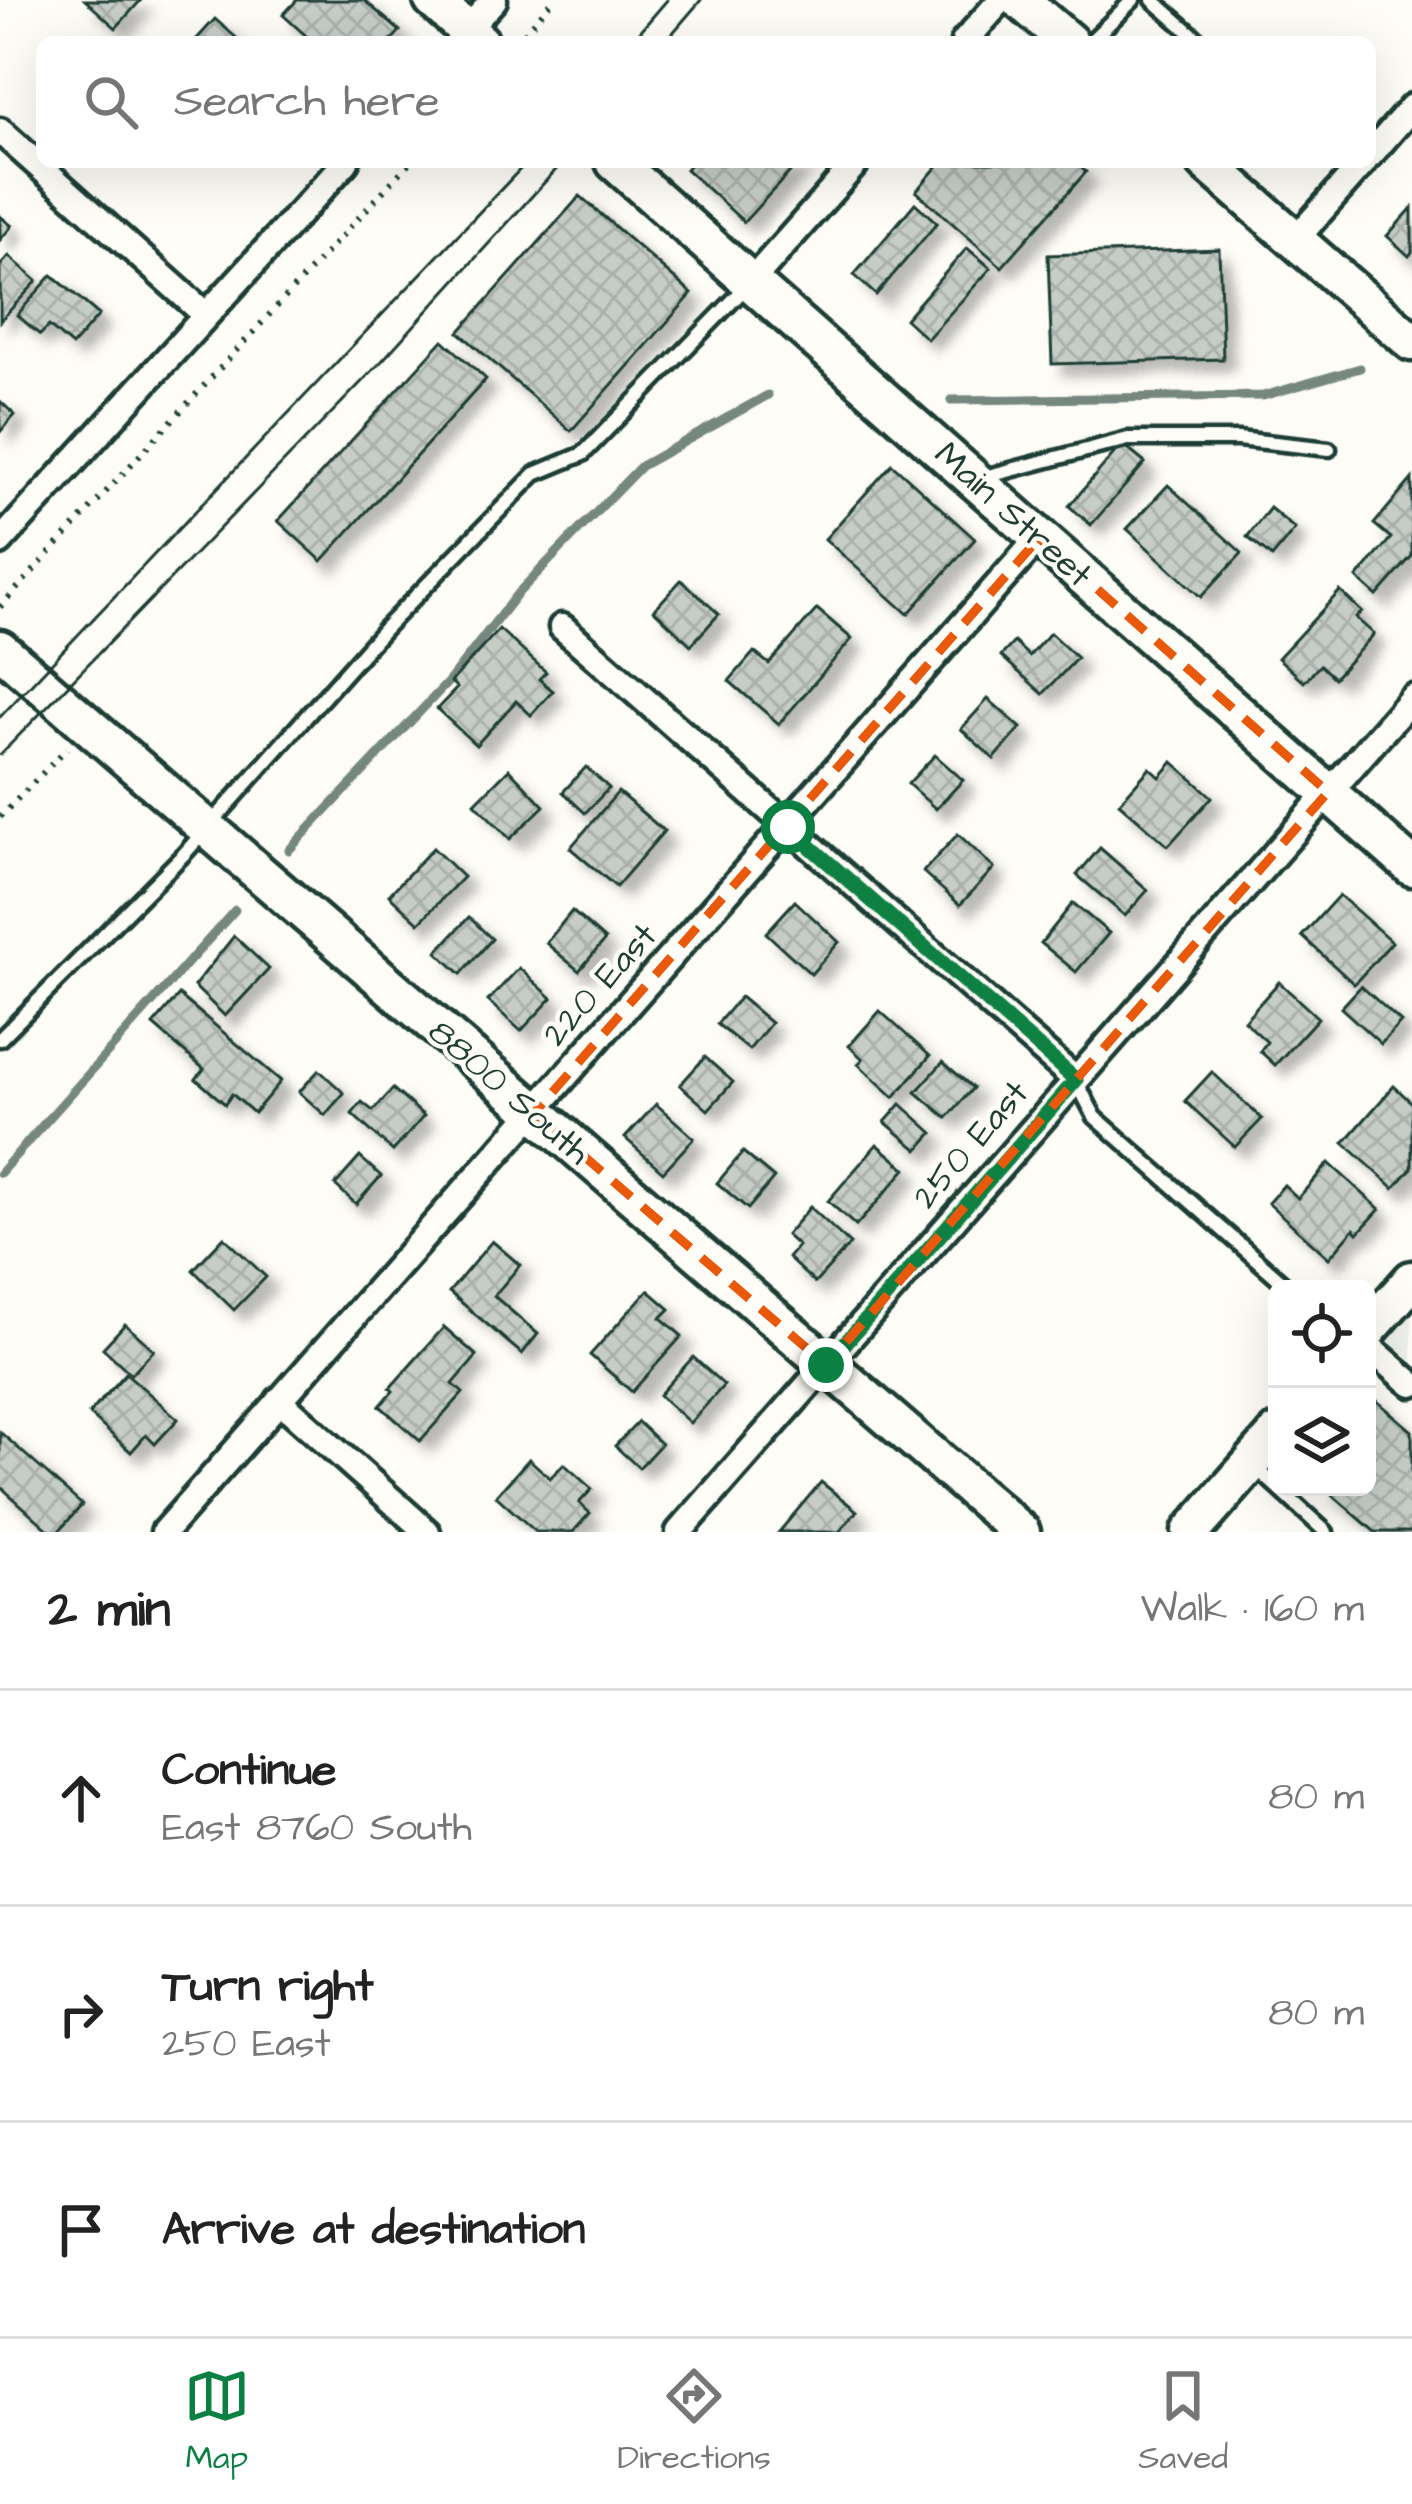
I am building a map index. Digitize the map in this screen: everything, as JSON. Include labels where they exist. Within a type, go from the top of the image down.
[{"type":"street","points":[[433,0],[465,36]]},
{"type":"street","points":[[468,36],[494,0]]},
{"type":"street","points":[[969,36],[1001,0]]},
{"type":"street","points":[[1020,0],[1062,36]]},
{"type":"street","points":[[1376,144],[1412,107]]},
{"type":"street","points":[[0,131],[36,163]]},
{"type":"street","points":[[41,168],[206,316]]},
{"type":"street","points":[[0,542],[341,168]]},
{"type":"street","name":"Main Street","points":[[622,168],[1412,867]]},
{"type":"street","points":[[750,283],[852,168]]},
{"type":"street","points":[[1213,168],[1412,342]]},
{"type":"street","points":[[1295,240],[1353,168]]},
{"type":"street","name":"220 East","points":[[164,1532],[1039,538]]},
{"type":"street","points":[[562,627],[1076,1080]]},
{"type":"street","name":"8800 South","points":[[0,650],[1021,1532]]},
{"type":"street","name":"250 East","points":[[679,1532],[1412,698]]},
{"type":"street","points":[[1376,1321],[1412,1280]]},
{"type":"street","points":[[1376,1353],[1412,1384]]},
{"type":"street","points":[[279,1400],[427,1532]]},
{"type":"street","points":[[1191,1532],[1268,1444]]},
{"type":"lane","points":[[1096,36],[1132,0]]},
{"type":"lane","points":[[1153,0],[1194,36]]},
{"type":"lane","points":[[0,1040],[207,829],[386,628],[535,474],[583,454],[750,283]]},
{"type":"lane","points":[[974,480],[1128,439],[1238,439],[1329,449]]},
{"type":"lane","points":[[1076,1080],[1095,1118],[1280,1280]]},
{"type":"lane","points":[[1251,1463],[1325,1532]]},
{"type":"path","points":[[522,36],[553,0]]},
{"type":"path","points":[[0,608],[404,168]]},
{"type":"path","points":[[0,817],[67,748]]},
{"type":"highlighted area","points":[[1039,538],[1328,792],[826,1365],[534,1113]]},
{"type":"shaded area","points":[[1412,1282],[1412,1370],[1376,1340],[1376,1322]]},
{"type":"building","points":[[85,0],[141,0],[116,28]]},
{"type":"building","points":[[297,0],[364,0],[400,31],[395,36],[306,36],[283,15]]},
{"type":"building","points":[[215,19],[234,36],[199,36]]},
{"type":"building","points":[[687,168],[794,168],[744,222]]},
{"type":"building","points":[[936,168],[1082,168],[1086,172],[1002,267],[916,191]]},
{"type":"building","points":[[580,196],[692,294],[571,431],[459,332]]},
{"type":"building","points":[[915,203],[937,223],[876,295],[854,275]]},
{"type":"building","points":[[1412,208],[1412,252],[1409,256],[1387,236]]},
{"type":"building","points":[[0,216],[12,226],[0,240]]},
{"type":"building","points":[[967,248],[991,268],[927,339],[905,319]]},
{"type":"building","points":[[1219,249],[1223,359],[1052,364],[1048,255]]},
{"type":"building","points":[[9,256],[37,281],[0,321],[0,266]]},
{"type":"building","points":[[52,275],[99,315],[72,346],[49,326],[40,335],[17,315]]},
{"type":"building","points":[[443,340],[486,379],[322,561],[278,521]]},
{"type":"building","points":[[0,401],[15,415],[0,432]]},
{"type":"building","points":[[1122,444],[1145,463],[1091,525],[1069,506]]},
{"type":"building","points":[[892,464],[975,539],[908,614],[825,539]]},
{"type":"building","points":[[1412,479],[1412,556],[1377,596],[1357,578],[1391,538],[1374,524]]},
{"type":"building","points":[[1168,485],[1242,553],[1201,597],[1127,529]]},
{"type":"building","points":[[1270,508],[1295,529],[1272,557],[1247,537]]},
{"type":"building","points":[[681,580],[719,614],[691,645],[654,610]]},
{"type":"building","points":[[1340,591],[1362,612],[1356,618],[1374,634],[1334,678],[1320,665],[1304,682],[1278,658]]},
{"type":"building","points":[[817,609],[852,639],[779,724],[729,681],[754,652],[769,664]]},
{"type":"building","points":[[499,629],[546,672],[539,679],[553,691],[531,715],[516,701],[476,745],[437,709],[457,688],[451,682]]},
{"type":"building","points":[[1050,633],[1077,658],[1043,694],[1001,656],[1014,642],[1029,656]]},
{"type":"building","points":[[988,699],[1021,728],[994,759],[961,729]]},
{"type":"building","points":[[935,755],[963,780],[936,809],[908,784]]},
{"type":"building","points":[[1173,762],[1212,797],[1168,846],[1119,803],[1150,768],[1160,777]]},
{"type":"building","points":[[586,767],[609,788],[585,813],[563,792]]},
{"type":"building","points":[[509,769],[544,806],[510,839],[475,803]]},
{"type":"building","points":[[618,792],[664,831],[616,887],[570,848]]},
{"type":"building","points":[[958,834],[994,868],[960,905],[923,872]]},
{"type":"building","points":[[433,848],[463,877],[419,923],[389,895]]},
{"type":"building","points":[[1100,848],[1148,890],[1125,916],[1077,875]]},
{"type":"building","points":[[1339,895],[1392,942],[1354,984],[1302,936]]},
{"type":"building","points":[[795,901],[839,942],[811,974],[766,933]]},
{"type":"building","points":[[1073,903],[1109,933],[1076,972],[1041,943]]},
{"type":"building","points":[[572,911],[605,940],[579,971],[546,943]]},
{"type":"building","points":[[469,917],[492,939],[461,974],[437,952]]},
{"type":"building","points":[[234,936],[269,969],[225,1016],[194,986]]},
{"type":"building","points":[[519,968],[552,998],[521,1031],[488,1001]]},
{"type":"building","points":[[1279,982],[1318,1018],[1275,1065],[1260,1051],[1267,1042],[1244,1021]]},
{"type":"building","points":[[1361,986],[1401,1022],[1381,1044],[1341,1008]]},
{"type":"building","points":[[179,995],[281,1081],[254,1113],[232,1094],[225,1104],[196,1079],[204,1069],[153,1025]]},
{"type":"building","points":[[740,997],[771,1023],[749,1050],[717,1024]]},
{"type":"building","points":[[880,1011],[930,1056],[894,1097],[858,1064],[863,1059],[849,1046]]},
{"type":"building","points":[[705,1057],[733,1082],[708,1110],[680,1085]]},
{"type":"building","points":[[943,1062],[973,1088],[947,1118],[916,1092]]},
{"type":"building","points":[[319,1070],[344,1093],[325,1115],[299,1092]]},
{"type":"building","points":[[1212,1072],[1262,1119],[1235,1147],[1185,1101]]},
{"type":"building","points":[[1394,1086],[1412,1103],[1412,1168],[1394,1188],[1344,1143]]},
{"type":"building","points":[[393,1089],[424,1116],[393,1151],[352,1114],[362,1102],[373,1111]]},
{"type":"building","points":[[656,1104],[694,1138],[663,1172],[625,1138]]},
{"type":"building","points":[[901,1104],[933,1133],[918,1150],[885,1122]]},
{"type":"building","points":[[877,1144],[906,1169],[856,1226],[828,1201]]},
{"type":"building","points":[[743,1152],[774,1178],[748,1209],[717,1183]]},
{"type":"building","points":[[360,1157],[381,1176],[356,1204],[335,1185]]},
{"type":"building","points":[[1329,1163],[1380,1209],[1329,1258],[1268,1203],[1284,1185],[1298,1198]]},
{"type":"building","points":[[810,1207],[850,1244],[815,1283],[788,1258],[798,1246],[786,1235]]},
{"type":"building","points":[[224,1237],[266,1277],[234,1310],[193,1270]]},
{"type":"building","points":[[492,1241],[520,1265],[494,1296],[538,1334],[522,1354],[449,1292]]},
{"type":"building","points":[[648,1290],[670,1309],[661,1318],[682,1336],[632,1392],[590,1355]]},
{"type":"building","points":[[125,1324],[154,1350],[131,1374],[103,1348]]},
{"type":"building","points":[[444,1327],[477,1356],[453,1384],[463,1393],[420,1441],[380,1406]]},
{"type":"building","points":[[693,1357],[724,1385],[690,1423],[659,1395]]},
{"type":"building","points":[[126,1373],[178,1419],[155,1444],[146,1435],[131,1452],[89,1414]]},
{"type":"building","points":[[1376,1400],[1412,1431],[1412,1532],[1375,1532],[1333,1496],[1376,1496]]},
{"type":"building","points":[[638,1422],[661,1444],[639,1468],[615,1446]]},
{"type":"building","points":[[0,1432],[82,1505],[58,1532],[51,1532],[0,1486]]},
{"type":"building","points":[[529,1459],[550,1478],[564,1464],[592,1489],[579,1503],[590,1513],[573,1532],[536,1532],[496,1496]]},
{"type":"building","points":[[821,1482],[857,1511],[839,1532],[779,1532]]},
{"type":"waterway","points":[[951,400],[1263,396],[1360,368]]},
{"type":"waterway","points":[[289,850],[449,681],[517,594],[641,466],[768,395]]},
{"type":"waterway","points":[[0,1173],[235,910]]},
{"type":"tram line","points":[[636,36],[667,0]]},
{"type":"tram line","points":[[670,36],[701,0]]},
{"type":"tram line","points":[[0,717],[521,168]]},
{"type":"tram line","points":[[0,755],[381,362],[558,168]]},
{"type":"route","points":[[788,827],[1076,1080],[826,1365]]}]
